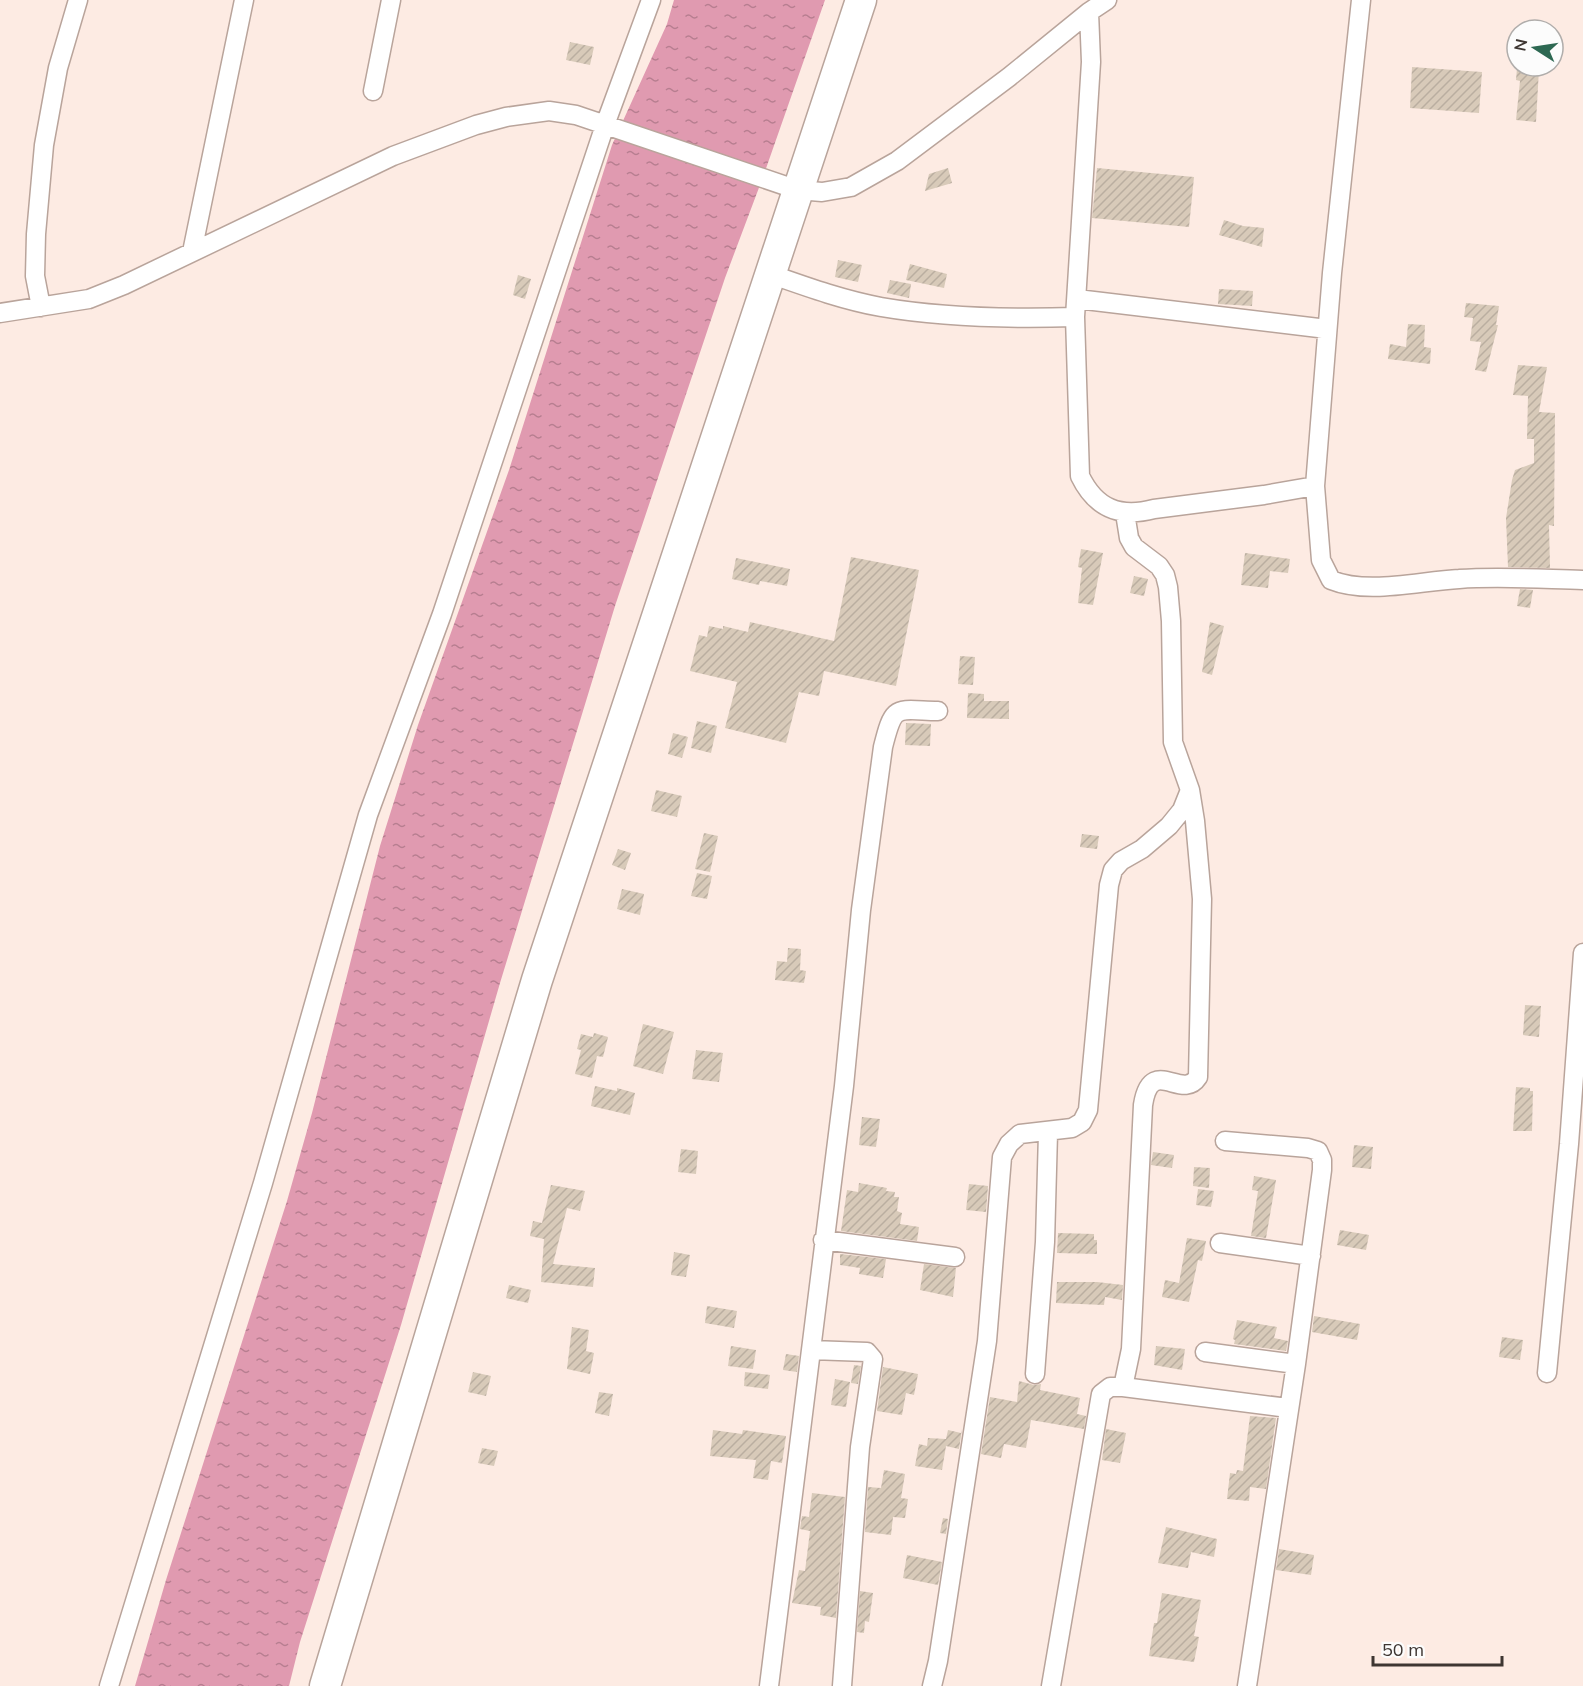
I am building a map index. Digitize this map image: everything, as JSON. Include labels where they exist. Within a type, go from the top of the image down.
[{"type":"main road","points":[[325,1686],[540,969],[770,274],[789,188],[861,0]]},
{"type":"street","points":[[41,307],[35,276],[35,255],[44,145],[58,68],[78,0]]},
{"type":"street","points":[[192,252],[244,0]]},
{"type":"street","points":[[373,91],[391,0]]},
{"type":"street","points":[[110,1686],[263,1183],[369,815],[442,614],[651,0]]},
{"type":"street","points":[[0,314],[89,299],[124,285],[393,156],[476,125],[506,117],[549,111],[576,115],[789,188],[822,192],[851,187],[897,161],[1107,0]]},
{"type":"street","points":[[1361,0],[1328,329],[1315,486],[1321,560],[1331,580],[1342,585],[1379,586],[1459,579],[1583,580]]},
{"type":"street","points":[[1089,12],[1091,62],[1076,308],[1080,476],[1093,496],[1108,508],[1125,513],[1139,513],[1315,486]]},
{"type":"street","points":[[770,274],[822,292],[880,306],[941,315],[1027,318],[1076,308],[1328,329]]},
{"type":"street","points":[[1123,1387],[1131,1349],[1145,1091],[1155,1080],[1189,1084],[1196,1081],[1198,1077],[1202,898],[1190,790],[1173,742],[1171,621],[1168,587],[1165,575],[1159,566],[1134,547],[1129,538],[1125,513]]},
{"type":"street","points":[[769,1686],[844,1086],[861,910],[883,747],[893,715],[900,711],[938,711]]},
{"type":"street","points":[[932,1686],[957,1544],[987,1341],[1002,1157],[1009,1144],[1020,1134],[1048,1133],[1072,1128],[1083,1122],[1088,1110],[1109,885],[1113,870],[1121,861],[1142,849],[1169,826],[1182,810],[1190,790]]},
{"type":"street","points":[[1547,1373],[1569,1144],[1583,953]]},
{"type":"street","points":[[1035,1374],[1045,1242],[1048,1133]]},
{"type":"street","points":[[1226,1141],[1308,1148],[1318,1151],[1322,1160],[1296,1364],[1247,1686]]},
{"type":"street","points":[[823,1240],[955,1257]]},
{"type":"street","points":[[1220,1243],[1311,1256]]},
{"type":"street","points":[[811,1350],[867,1352],[873,1359],[860,1447],[842,1686]]},
{"type":"street","points":[[1204,1352],[1296,1364]]},
{"type":"street","points":[[1051,1686],[1101,1394],[1110,1387],[1123,1387],[1288,1408]]},
{"type":"water","points":[[674,0],[825,0],[725,278],[615,606],[500,983],[401,1325],[300,1642],[289,1686],[135,1686],[166,1580],[287,1201],[312,1113],[380,846],[418,725],[509,470],[612,145],[667,24]]},
{"type":"building","points":[[570,42],[594,47],[590,65],[566,60]]},
{"type":"building","points":[[1412,67],[1482,72],[1479,113],[1410,108]]},
{"type":"building","points":[[1516,78],[1538,78],[1536,122],[1516,120],[1520,81]]},
{"type":"building","points":[[948,168],[952,183],[925,191],[929,174]]},
{"type":"building","points":[[1097,168],[1194,177],[1189,227],[1092,218]]},
{"type":"building","points":[[1224,220],[1243,226],[1264,228],[1262,247],[1219,235]]},
{"type":"building","points":[[838,260],[862,265],[858,282],[835,277]]},
{"type":"building","points":[[910,264],[947,274],[944,288],[906,280]]},
{"type":"building","points":[[518,275],[531,279],[525,299],[513,295]]},
{"type":"building","points":[[890,280],[911,284],[909,298],[887,293]]},
{"type":"building","points":[[1219,289],[1253,291],[1252,306],[1218,304]]},
{"type":"building","points":[[1466,303],[1499,306],[1496,325],[1498,325],[1486,372],[1475,370],[1481,342],[1470,341],[1473,318],[1464,317]]},
{"type":"building","points":[[1408,324],[1425,325],[1424,347],[1431,348],[1430,364],[1388,359],[1390,344],[1406,347]]},
{"type":"building","points":[[1518,365],[1547,367],[1539,412],[1555,413],[1554,526],[1549,525],[1550,568],[1508,567],[1506,518],[1512,480],[1515,470],[1534,463],[1534,439],[1527,439],[1528,396],[1513,395]]},
{"type":"building","points":[[1081,549],[1103,553],[1093,605],[1078,603],[1082,568],[1078,567]]},
{"type":"building","points":[[1245,553],[1290,559],[1288,573],[1270,571],[1268,588],[1241,585]]},
{"type":"building","points":[[851,557],[919,570],[896,686],[824,671],[819,696],[799,692],[786,743],[725,728],[737,682],[690,671],[699,635],[707,637],[709,626],[723,629],[723,626],[748,632],[750,622],[834,641]]},
{"type":"building","points":[[736,558],[790,569],[787,586],[760,581],[759,585],[732,579]]},
{"type":"building","points":[[1134,576],[1148,579],[1144,596],[1130,593]]},
{"type":"building","points":[[1520,589],[1533,590],[1530,608],[1517,606]]},
{"type":"building","points":[[1210,622],[1224,626],[1212,675],[1202,672]]},
{"type":"building","points":[[960,656],[975,657],[973,685],[958,684]]},
{"type":"building","points":[[968,693],[984,694],[984,701],[1009,701],[1009,719],[967,718]]},
{"type":"building","points":[[697,721],[717,726],[711,753],[691,748]]},
{"type":"building","points":[[906,723],[931,724],[930,746],[905,745]]},
{"type":"building","points":[[673,733],[688,737],[682,758],[668,754]]},
{"type":"building","points":[[656,790],[682,796],[677,817],[651,811]]},
{"type":"building","points":[[704,833],[718,836],[710,872],[695,869]]},
{"type":"building","points":[[1082,834],[1099,836],[1097,849],[1080,847]]},
{"type":"building","points":[[618,849],[631,853],[625,870],[612,865]]},
{"type":"building","points":[[697,873],[712,876],[707,899],[691,896]]},
{"type":"building","points":[[622,889],[644,894],[640,915],[617,909]]},
{"type":"building","points":[[788,948],[801,949],[800,970],[806,971],[804,983],[775,980],[777,961],[787,962]]},
{"type":"building","points":[[1525,1005],[1541,1006],[1539,1037],[1523,1035]]},
{"type":"building","points":[[643,1024],[674,1032],[663,1074],[633,1066]]},
{"type":"building","points":[[594,1033],[608,1037],[603,1057],[597,1056],[592,1078],[575,1074],[581,1050],[577,1049],[581,1034],[593,1037]]},
{"type":"building","points":[[696,1050],[723,1053],[719,1082],[692,1079]]},
{"type":"building","points":[[595,1086],[617,1091],[617,1088],[635,1093],[630,1115],[591,1106]]},
{"type":"building","points":[[1516,1087],[1530,1088],[1530,1091],[1533,1091],[1532,1131],[1513,1131]]},
{"type":"building","points":[[862,1117],[880,1119],[876,1147],[859,1145]]},
{"type":"building","points":[[1354,1145],[1373,1147],[1371,1169],[1352,1167]]},
{"type":"building","points":[[681,1149],[698,1151],[696,1174],[678,1172]]},
{"type":"building","points":[[1153,1152],[1174,1155],[1172,1168],[1151,1165]]},
{"type":"building","points":[[1194,1167],[1210,1168],[1209,1188],[1193,1186]]},
{"type":"building","points":[[1254,1176],[1276,1180],[1266,1238],[1251,1236],[1258,1191],[1252,1190]]},
{"type":"building","points":[[859,1183],[887,1188],[886,1191],[895,1192],[894,1197],[899,1197],[897,1211],[902,1213],[900,1224],[919,1227],[917,1241],[841,1231],[847,1190],[858,1192]]},
{"type":"building","points":[[969,1184],[988,1186],[986,1212],[966,1210]]},
{"type":"building","points":[[551,1185],[585,1191],[580,1211],[567,1208],[553,1264],[595,1268],[593,1287],[541,1282],[544,1239],[530,1236],[533,1221],[542,1223]]},
{"type":"building","points":[[1198,1189],[1214,1191],[1211,1207],[1196,1205]]},
{"type":"building","points":[[1340,1230],[1369,1235],[1366,1250],[1337,1245]]},
{"type":"building","points":[[1058,1233],[1094,1234],[1094,1240],[1097,1240],[1097,1254],[1057,1253]]},
{"type":"building","points":[[1187,1238],[1206,1241],[1202,1261],[1198,1260],[1189,1302],[1162,1297],[1165,1280],[1179,1283]]},
{"type":"building","points":[[674,1252],[690,1255],[686,1277],[671,1275]]},
{"type":"building","points":[[840,1254],[886,1259],[883,1278],[859,1274],[860,1268],[840,1265]]},
{"type":"building","points":[[924,1264],[956,1268],[953,1297],[920,1290]]},
{"type":"building","points":[[1057,1282],[1097,1282],[1123,1285],[1122,1300],[1105,1297],[1104,1305],[1056,1303]]},
{"type":"building","points":[[509,1285],[531,1290],[528,1303],[506,1298]]},
{"type":"building","points":[[707,1306],[737,1311],[734,1328],[705,1323]]},
{"type":"building","points":[[1314,1316],[1360,1324],[1357,1340],[1312,1332]]},
{"type":"building","points":[[1237,1320],[1277,1327],[1274,1338],[1288,1341],[1286,1351],[1234,1344]]},
{"type":"building","points":[[572,1327],[589,1330],[586,1351],[594,1353],[590,1374],[567,1369]]},
{"type":"building","points":[[1502,1337],[1523,1340],[1520,1360],[1499,1357]]},
{"type":"building","points":[[731,1346],[756,1350],[753,1369],[728,1366]]},
{"type":"building","points":[[1156,1346],[1185,1349],[1182,1370],[1154,1365]]},
{"type":"building","points":[[786,1354],[799,1356],[797,1372],[783,1370]]},
{"type":"building","points":[[854,1365],[861,1366],[858,1384],[851,1383]]},
{"type":"building","points":[[883,1367],[918,1374],[914,1395],[906,1393],[902,1415],[877,1411]]},
{"type":"building","points":[[473,1372],[491,1376],[486,1396],[468,1392]]},
{"type":"building","points":[[745,1372],[770,1375],[768,1389],[744,1386]]},
{"type":"building","points":[[835,1379],[850,1382],[846,1407],[831,1405]]},
{"type":"building","points":[[1019,1381],[1034,1385],[1041,1384],[1040,1390],[1080,1398],[1077,1414],[1086,1416],[1084,1429],[1031,1420],[1026,1448],[1004,1444],[1001,1458],[981,1454],[990,1397],[1017,1402]]},
{"type":"building","points":[[599,1392],[613,1394],[609,1416],[595,1413]]},
{"type":"building","points":[[1250,1416],[1276,1418],[1266,1489],[1250,1487],[1249,1501],[1227,1499],[1230,1473],[1236,1474],[1237,1470],[1243,1471]]},
{"type":"building","points":[[962,1429],[959,1449],[946,1446],[942,1470],[915,1466],[919,1444],[927,1446],[928,1438],[946,1439],[948,1430],[961,1433]]},
{"type":"building","points":[[1106,1429],[1126,1433],[1120,1463],[1102,1460]]},
{"type":"building","points":[[713,1430],[742,1434],[743,1430],[786,1436],[782,1463],[771,1461],[768,1480],[753,1478],[756,1460],[710,1456]]},
{"type":"building","points":[[482,1448],[498,1451],[494,1466],[478,1463]]},
{"type":"building","points":[[884,1470],[905,1474],[901,1498],[908,1499],[905,1518],[893,1517],[891,1535],[865,1532],[868,1487],[881,1488]]},
{"type":"building","points":[[812,1493],[845,1497],[836,1618],[820,1615],[821,1607],[792,1603],[799,1570],[805,1571],[810,1531],[800,1529],[802,1516],[809,1517]]},
{"type":"building","points":[[943,1518],[948,1519],[946,1534],[940,1533]]},
{"type":"building","points":[[1166,1527],[1217,1539],[1214,1557],[1191,1552],[1188,1568],[1158,1563]]},
{"type":"building","points":[[1279,1549],[1314,1555],[1311,1575],[1276,1570]]},
{"type":"building","points":[[907,1555],[942,1562],[938,1585],[903,1578]]},
{"type":"building","points":[[860,1591],[873,1593],[869,1622],[865,1621],[864,1633],[857,1632]]},
{"type":"building","points":[[1162,1593],[1201,1600],[1194,1636],[1199,1637],[1194,1662],[1149,1656]]}]
